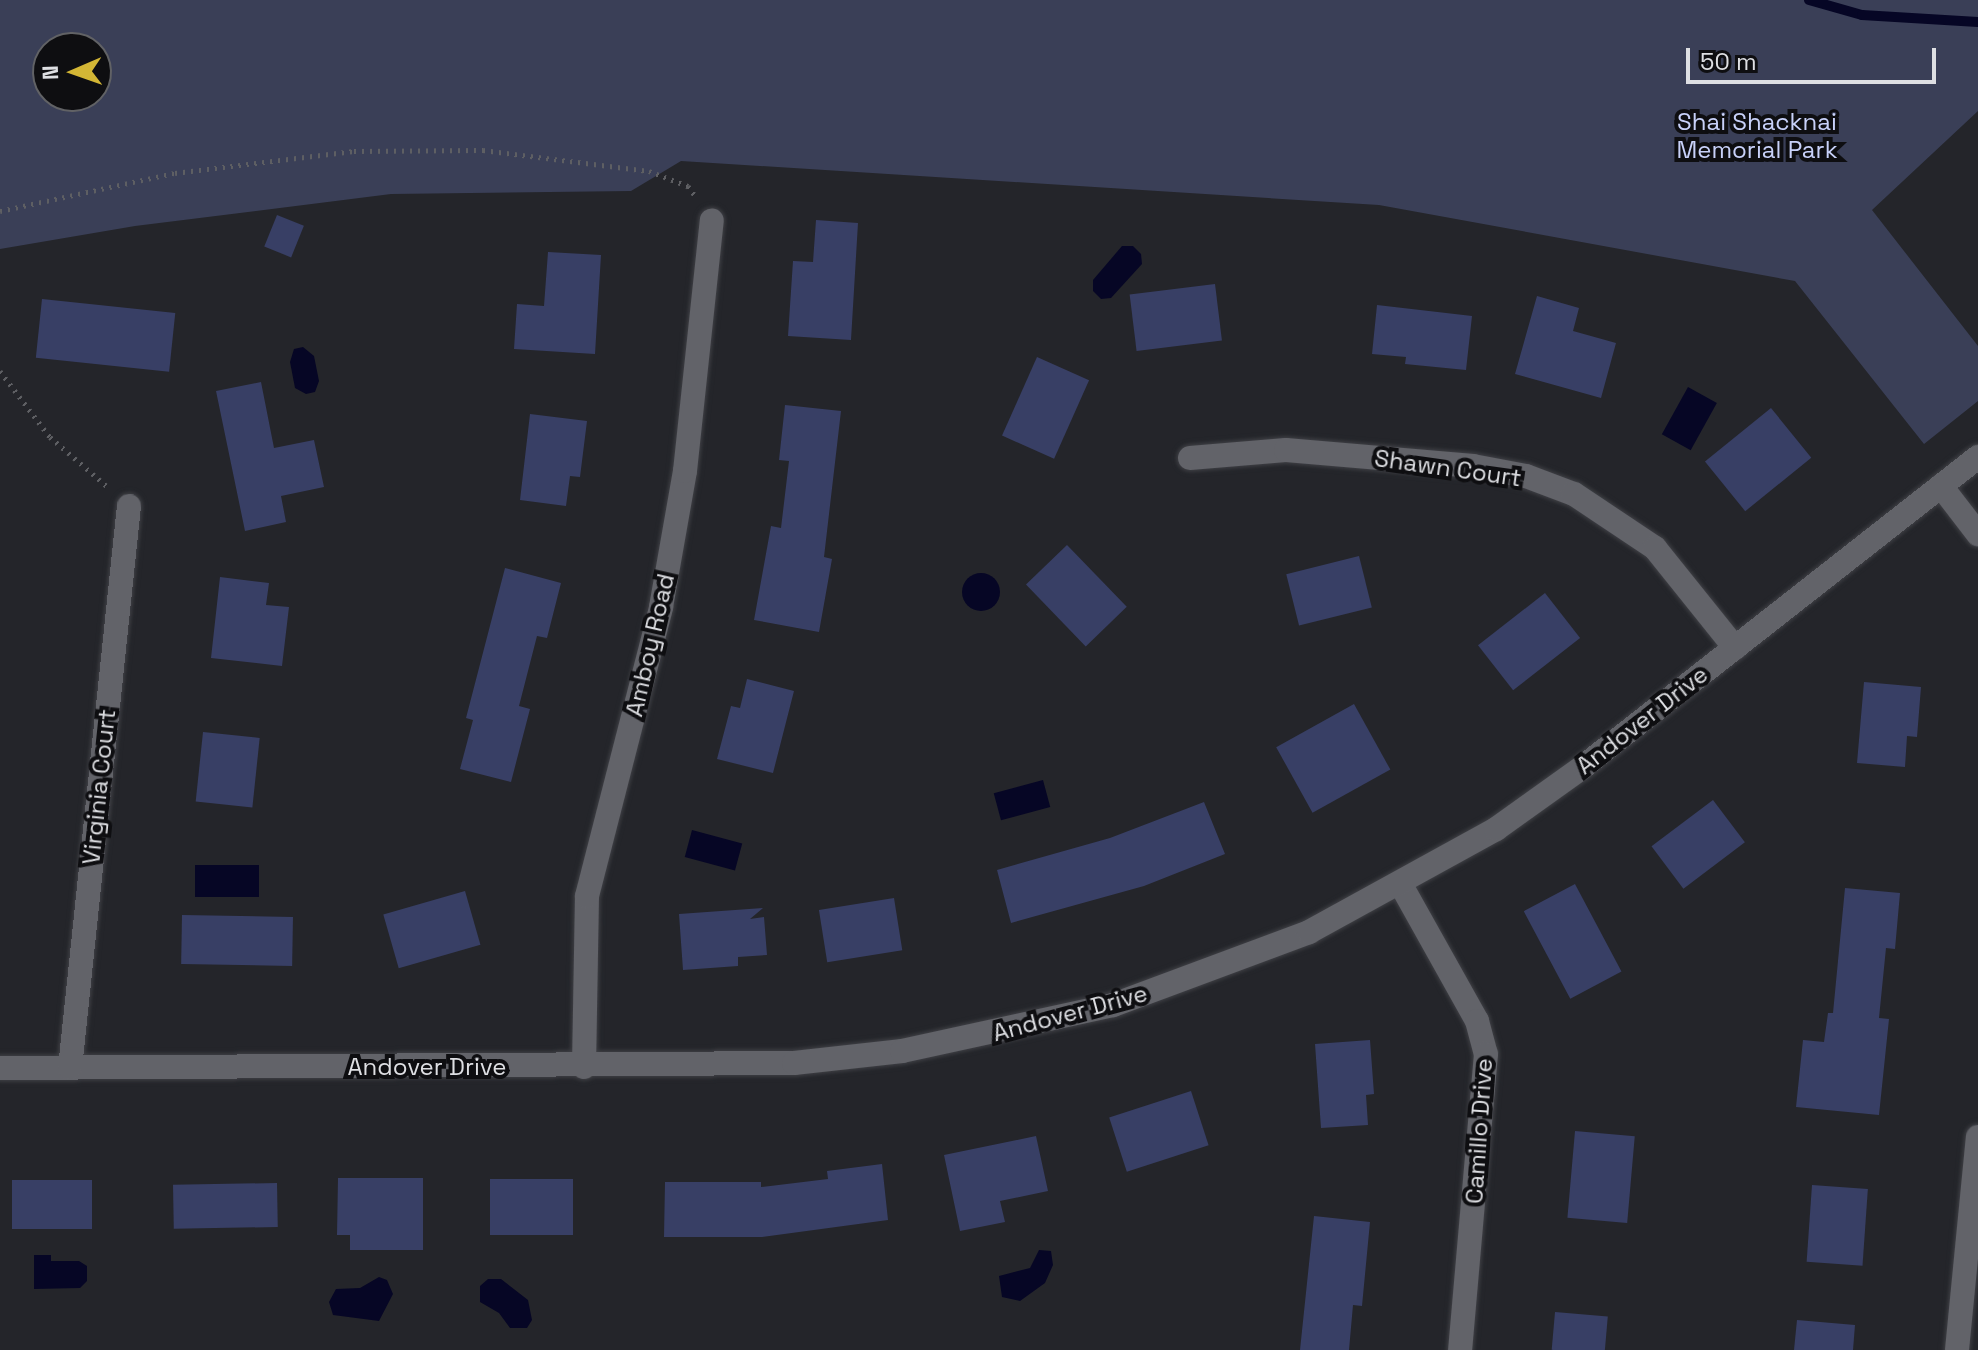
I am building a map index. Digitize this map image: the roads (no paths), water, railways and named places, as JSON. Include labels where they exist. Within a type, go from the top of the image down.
[{"type":"street","name":"Amboy Road","points":[[584,1067],[587,896],[661,607],[685,471],[712,220]]},
{"type":"street","name":"Shawn Court","points":[[1190,458],[1286,450],[1473,466],[1526,476],[1585,500],[1655,548],[1735,648]]},
{"type":"street","name":"Andover Drive","points":[[0,1068],[584,1067],[794,1063],[1008,1031],[1213,972],[1401,885],[1571,775],[1978,457]]},
{"type":"street","points":[[1941,486],[1978,534]]},
{"type":"street","name":"Virginia Court","points":[[70,1068],[129,506]]},
{"type":"street","name":"Camillo Drive","points":[[1401,885],[1477,1021],[1486,1054],[1460,1350]]},
{"type":"street","points":[[1957,1350],[1978,1137]]},
{"type":"waterway","points":[[1809,0],[1862,15],[1978,22]]},
{"type":"park label","name":"Shai Shacknai Memorial Park","points":[[1757,136]]}]
